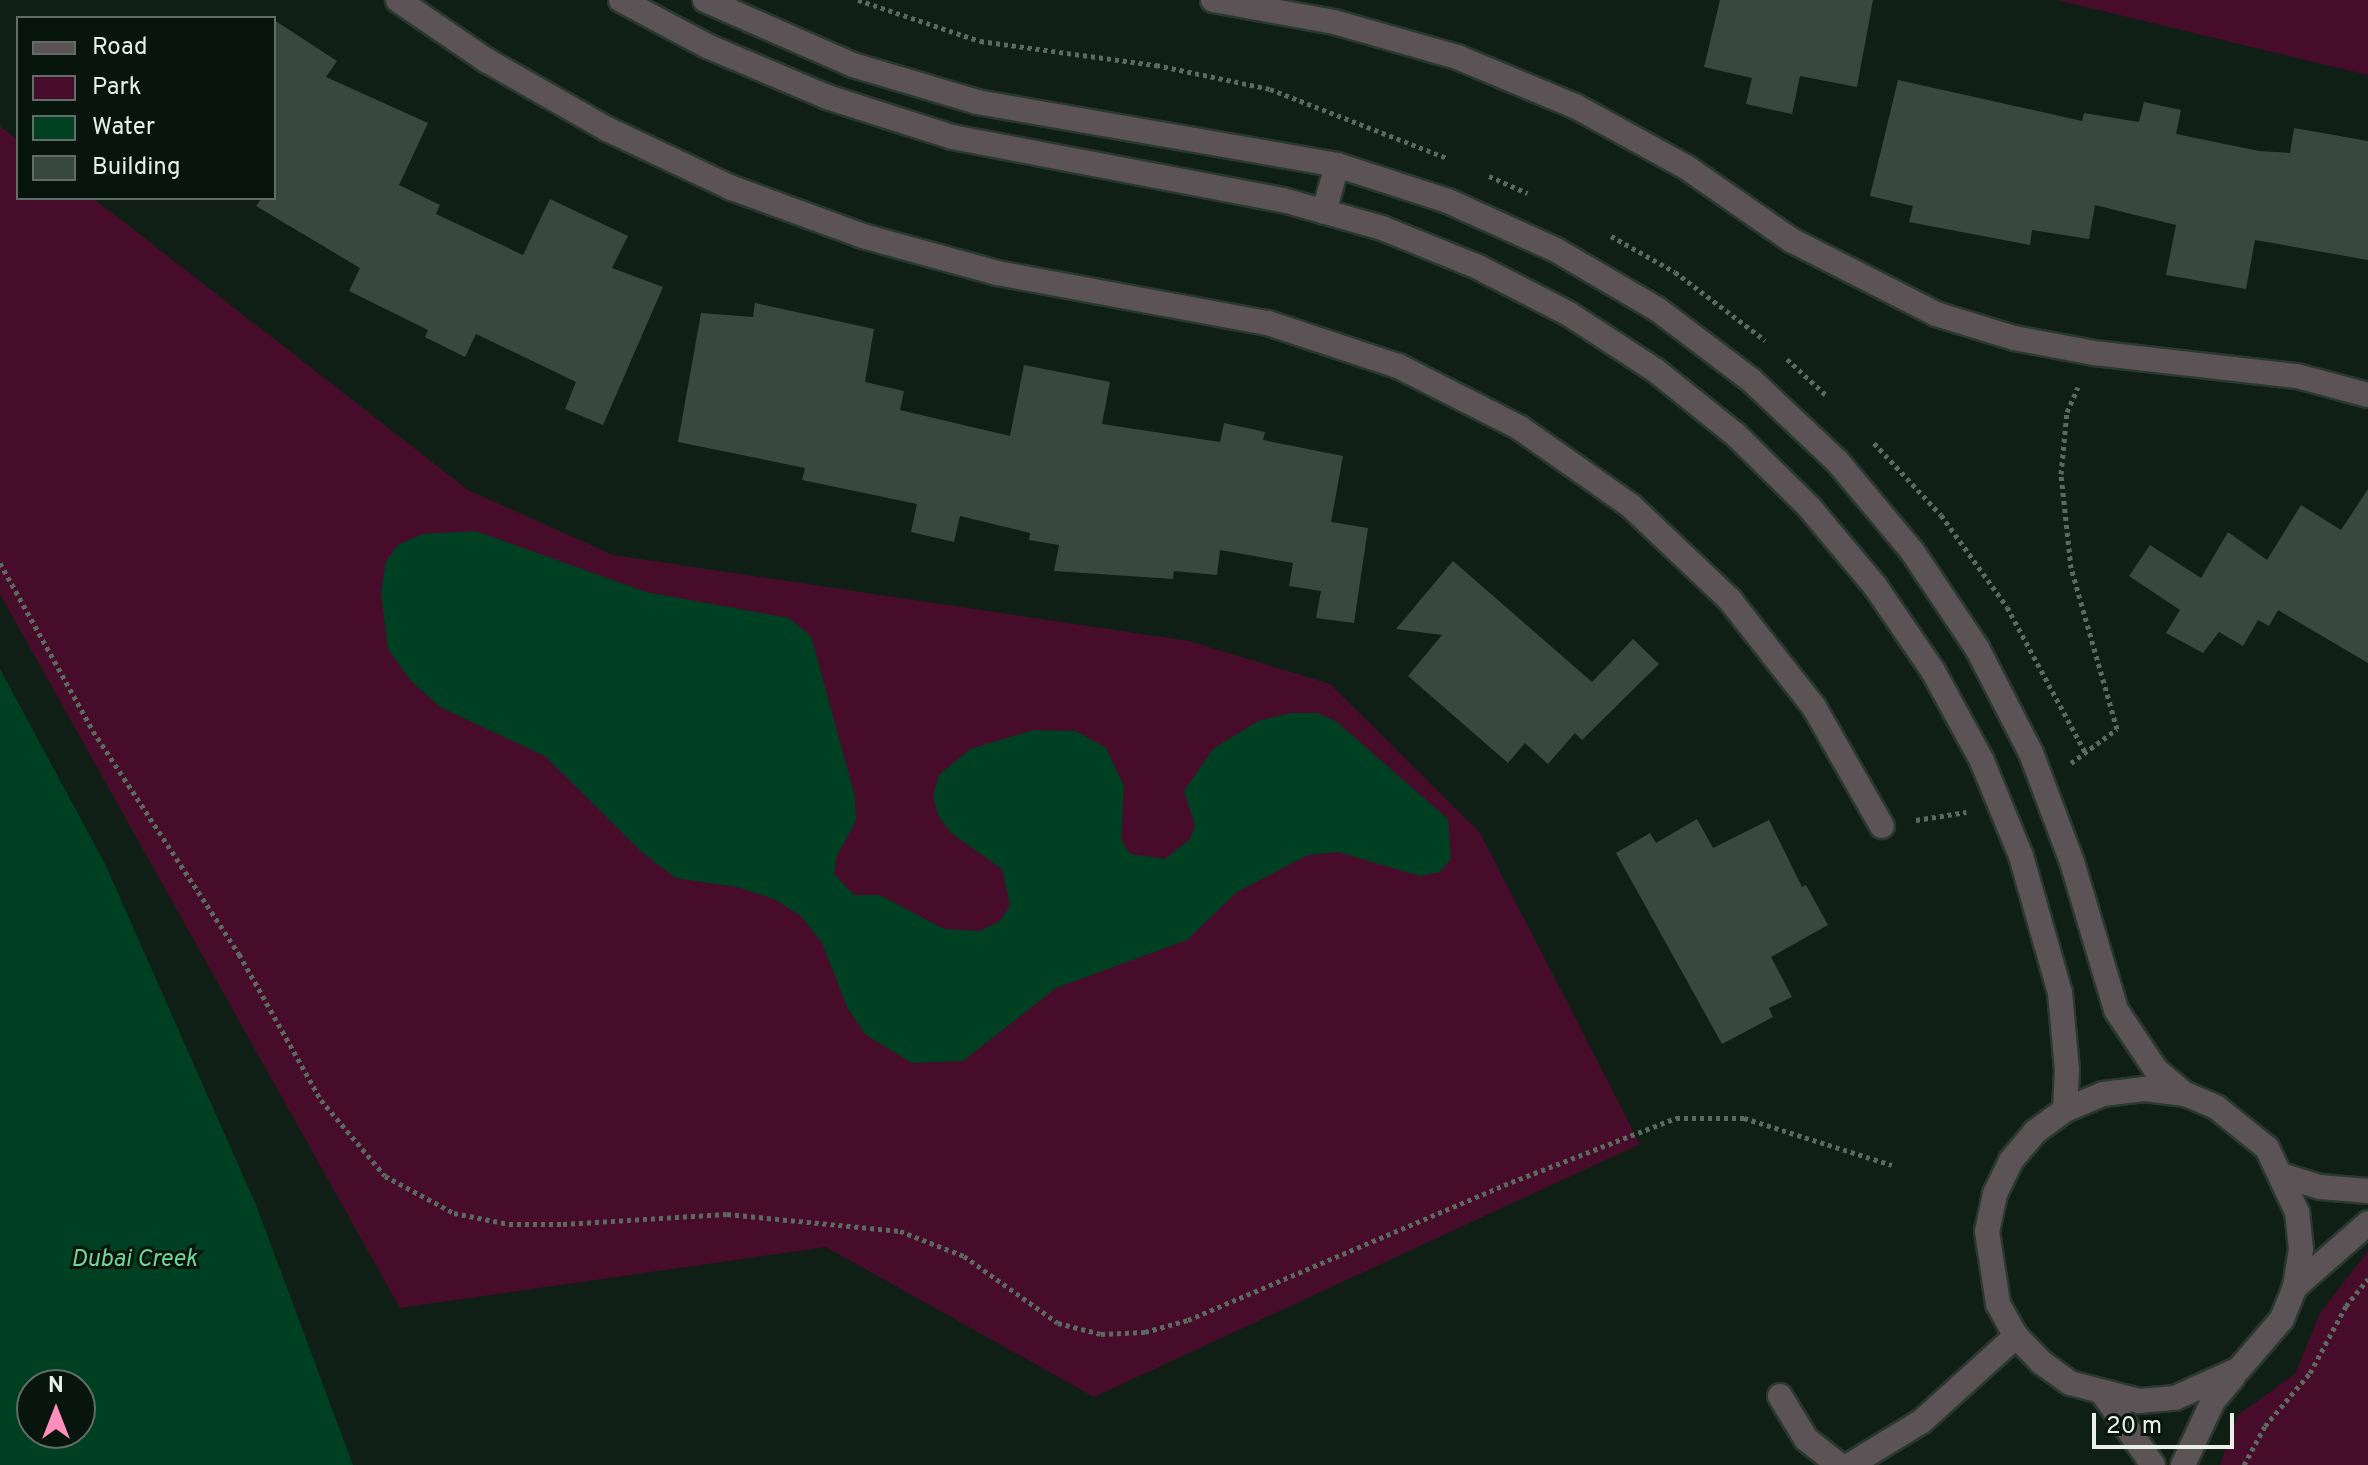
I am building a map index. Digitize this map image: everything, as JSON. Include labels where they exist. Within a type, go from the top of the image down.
[{"type":"lane","points":[[398,0],[486,60],[607,129],[732,188],[863,236],[997,273],[1268,323],[1398,366],[1520,428],[1631,506],[1730,600],[1814,707],[1882,826]]},
{"type":"lane","points":[[621,0],[707,46],[827,97],[952,137],[1324,212],[1478,267],[1569,314],[1655,370],[1736,435],[1809,507],[1875,586],[1933,671],[2001,806],[2021,856],[2060,993],[2066,1031],[2065,1110]]},
{"type":"lane","points":[[705,0],[853,65],[977,102],[1337,165],[1448,201],[1556,250],[1657,309],[1751,380],[1837,461],[1912,551],[1977,648],[2041,780],[2072,862],[2116,1010],[2156,1070],[2185,1094],[2243,1125],[2284,1176],[2297,1212],[2301,1249],[2295,1287],[2282,1319],[2213,1401],[2183,1465]]},
{"type":"lane","points":[[1213,0],[1334,22],[1457,57],[1575,106],[1672,159],[1791,240],[1862,280],[1936,314],[2014,338],[2094,353],[2297,376],[2368,395]]},
{"type":"lane","points":[[1324,212],[1337,165]]},
{"type":"lane","points":[[2185,1094],[2144,1089],[2103,1094],[2065,1110],[2035,1132],[2011,1161],[1995,1194],[1987,1231],[1989,1267],[1998,1304],[2016,1336],[2070,1383],[2104,1395],[2139,1401],[2175,1398],[2239,1369]]},
{"type":"lane","points":[[2284,1176],[2320,1187],[2368,1191]]},
{"type":"lane","points":[[2295,1287],[2368,1223]]},
{"type":"lane","points":[[1850,1465],[1922,1421],[2016,1336]]},
{"type":"lane","points":[[2104,1395],[2153,1465]]},
{"type":"lane","points":[[1780,1396],[1806,1439],[1839,1465]]},
{"type":"path","points":[[2041,780],[2117,729],[2071,568],[2061,474],[2067,412],[2094,353]]},
{"type":"path","points":[[0,563],[93,731],[239,954],[321,1100],[385,1176],[454,1213],[509,1224],[563,1224],[727,1214],[900,1231],[964,1256],[1058,1323],[1101,1334],[1145,1332],[1188,1320],[1504,1185],[1676,1118],[1744,1118],[1892,1165]]},
{"type":"path","points":[[1882,826],[2001,806]]},
{"type":"path","points":[[2244,1465],[2265,1426],[2310,1373],[2346,1306],[2368,1279]]},
{"type":"green space","points":[[2057,0],[2368,0],[2368,75]]},
{"type":"green space","points":[[0,126],[16,138],[16,200],[96,200],[468,490],[613,555],[1189,641],[1330,684],[1480,833],[1640,1144],[1094,1397],[826,1247],[400,1308],[0,594]]},
{"type":"green space","points":[[2368,1251],[2368,1465],[2220,1465],[2238,1415],[2295,1374],[2320,1313]]},
{"type":"water","points":[[476,531],[646,592],[789,618],[811,636],[855,797],[856,821],[837,855],[834,874],[854,895],[880,895],[944,929],[980,931],[1000,921],[1010,905],[1002,869],[951,833],[938,815],[933,795],[939,775],[970,749],[1034,730],[1076,731],[1106,748],[1124,786],[1121,839],[1130,854],[1165,859],[1190,839],[1195,826],[1184,791],[1213,749],[1258,721],[1291,713],[1318,713],[1337,722],[1448,819],[1451,859],[1440,872],[1420,876],[1338,852],[1308,855],[1237,892],[1187,940],[1056,988],[963,1061],[912,1063],[866,1035],[848,1009],[822,943],[801,916],[774,899],[737,887],[676,878],[643,853],[545,756],[440,707],[410,680],[388,649],[381,593],[386,561],[398,545],[423,534]]},
{"type":"water","name":"Dubai Creek","points":[[0,669],[105,864],[256,1205],[353,1465],[0,1465]]},
{"type":"building","points":[[1720,0],[1873,0],[1857,87],[1800,76],[1792,114],[1746,104],[1752,78],[1704,67]]},
{"type":"building","points":[[276,21],[337,61],[326,77],[428,123],[399,185],[440,205],[436,214],[523,255],[550,199],[628,236],[612,268],[663,287],[603,425],[565,409],[576,382],[476,334],[465,357],[425,337],[428,330],[349,291],[360,268],[256,206],[260,200],[276,200]]},
{"type":"building","points":[[1898,80],[2082,121],[2084,113],[2139,122],[2144,102],[2181,110],[2176,134],[2259,151],[2290,153],[2294,128],[2368,141],[2368,260],[2255,240],[2246,289],[2166,275],[2176,225],[2095,205],[2089,239],[2032,230],[2030,245],[1909,222],[1913,206],[1870,196]]},
{"type":"building","points":[[755,303],[874,329],[865,382],[904,391],[900,410],[1010,436],[1024,365],[1110,382],[1102,424],[1220,442],[1224,423],[1265,432],[1263,440],[1343,456],[1331,522],[1368,528],[1354,623],[1316,618],[1321,591],[1289,586],[1293,563],[1220,550],[1217,575],[1174,571],[1173,579],[1054,571],[1059,545],[1029,540],[1030,533],[960,516],[954,542],[911,532],[917,504],[802,480],[805,468],[678,442],[701,313],[753,317]]},
{"type":"building","points":[[2368,489],[2368,663],[2278,610],[2269,626],[2258,620],[2243,646],[2219,632],[2203,653],[2166,633],[2180,610],[2129,576],[2150,545],[2201,578],[2228,532],[2267,560],[2301,505],[2341,530]]},
{"type":"building","points":[[1453,561],[1592,682],[1633,639],[1659,664],[1582,740],[1575,733],[1548,764],[1525,743],[1508,763],[1408,676],[1442,635],[1396,629]]},
{"type":"building","points":[[1697,819],[1713,848],[1769,820],[1802,887],[1806,885],[1828,925],[1771,957],[1792,997],[1769,1008],[1773,1017],[1722,1044],[1616,853],[1650,833],[1656,843]]}]
